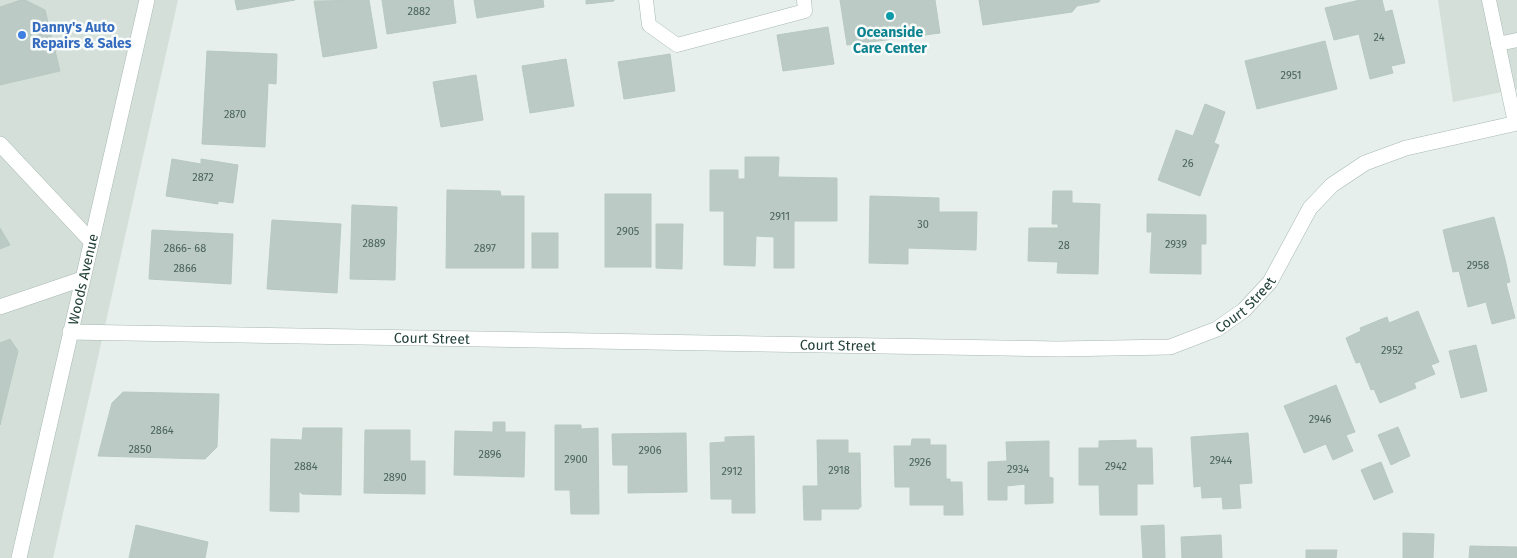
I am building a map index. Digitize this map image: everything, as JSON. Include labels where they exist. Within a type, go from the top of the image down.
[{"type":"street","name":"Woods Avenue","points":[[19,558],[147,0]]},
{"type":"street","name":"Court Street","points":[[70,332],[1058,349],[1170,347],[1217,329],[1244,310],[1270,282],[1310,208],[1332,185],[1365,163],[1406,148],[1516,123]]},
{"type":"street","points":[[0,144],[91,241]]},
{"type":"street","points":[[0,307],[82,279]]},
{"type":"lane","points":[[646,0],[649,24],[677,45],[805,11],[804,0]]},
{"type":"lane","points":[[1489,0],[1516,123]]},
{"type":"lane","points":[[1498,44],[1517,40]]},
{"type":"shaded area","points":[[0,0],[178,0],[53,558],[0,558]]},
{"type":"shaded area","points":[[1438,0],[1517,0],[1517,89],[1453,102]]},
{"type":"building","points":[[25,0],[45,10],[60,71],[0,85],[0,7]]},
{"type":"building","points":[[235,0],[295,0],[237,10]]},
{"type":"building","points":[[369,0],[377,48],[323,57],[314,1]]},
{"type":"building","points":[[382,0],[453,0],[456,23],[387,34]]},
{"type":"building","points":[[474,0],[543,0],[544,7],[477,18]]},
{"type":"building","points":[[586,0],[614,0],[614,1],[586,4]]},
{"type":"building","name":"Oceanside Care Center","points":[[840,0],[935,0],[940,33],[847,45]]},
{"type":"building","points":[[979,0],[1100,0],[1099,2],[1077,6],[1072,12],[983,25]]},
{"type":"building","points":[[1360,0],[1382,0],[1385,12],[1392,10],[1405,63],[1391,66],[1393,73],[1370,79],[1359,34],[1334,40],[1325,8]]},
{"type":"building","points":[[828,27],[834,64],[783,71],[777,35]]},
{"type":"building","points":[[1325,41],[1337,89],[1257,109],[1245,61]]},
{"type":"building","points":[[207,51],[277,54],[276,84],[268,83],[265,147],[202,144]]},
{"type":"building","points":[[670,54],[675,91],[624,99],[618,62]]},
{"type":"building","points":[[566,59],[574,106],[530,113],[522,66]]},
{"type":"building","points":[[476,75],[483,120],[441,127],[433,82]]},
{"type":"building","points":[[1205,104],[1225,112],[1214,143],[1219,145],[1200,196],[1158,180],[1176,130],[1193,136]]},
{"type":"building","points":[[745,157],[779,157],[778,177],[837,178],[837,221],[794,221],[794,268],[774,268],[774,237],[756,236],[755,266],[724,265],[724,211],[710,211],[710,170],[738,170],[738,179],[745,179]]},
{"type":"building","points":[[172,159],[201,164],[201,159],[238,165],[233,203],[218,201],[218,204],[166,196]]},
{"type":"building","points":[[447,190],[500,191],[501,196],[524,196],[524,268],[446,268]]},
{"type":"building","points":[[1053,191],[1072,191],[1072,203],[1100,204],[1098,274],[1057,273],[1058,262],[1028,261],[1029,228],[1058,228],[1058,224],[1052,224]]},
{"type":"building","points":[[605,194],[651,194],[651,267],[605,267]]},
{"type":"building","points":[[870,196],[939,198],[939,212],[977,212],[976,250],[908,248],[908,264],[869,263]]},
{"type":"building","points":[[352,205],[397,207],[395,280],[350,279]]},
{"type":"building","points":[[1147,214],[1206,215],[1206,244],[1201,244],[1201,274],[1150,273],[1152,232],[1147,232]]},
{"type":"building","points":[[1494,217],[1510,282],[1506,283],[1515,318],[1492,324],[1486,302],[1468,307],[1459,271],[1453,272],[1443,230]]},
{"type":"building","points":[[272,220],[341,224],[337,293],[267,289]]},
{"type":"building","points":[[656,224],[683,224],[682,269],[656,268]]},
{"type":"building","points":[[0,228],[10,245],[0,249]]},
{"type":"building","points":[[152,230],[233,234],[231,284],[149,279]]},
{"type":"building","points":[[532,233],[558,233],[558,268],[532,268]]},
{"type":"building","points":[[1418,311],[1439,362],[1431,365],[1435,374],[1414,383],[1416,388],[1380,403],[1374,389],[1371,390],[1360,362],[1356,363],[1346,338],[1361,331],[1360,328],[1387,317],[1389,323]]},
{"type":"building","points":[[10,339],[18,351],[0,425],[0,343]]},
{"type":"building","points":[[1476,345],[1487,391],[1461,398],[1449,351]]},
{"type":"building","points":[[1336,385],[1355,432],[1346,435],[1353,451],[1333,460],[1326,444],[1304,453],[1284,406]]},
{"type":"building","points":[[123,392],[219,394],[217,447],[205,459],[98,456],[112,403]]},
{"type":"building","points":[[493,422],[505,422],[505,432],[525,432],[524,477],[454,475],[455,431],[493,432]]},
{"type":"building","points":[[555,425],[581,425],[581,429],[598,428],[599,514],[571,514],[570,490],[555,490]]},
{"type":"building","points":[[1398,427],[1410,456],[1391,465],[1378,435]]},
{"type":"building","points":[[303,428],[342,428],[341,495],[302,494],[299,491],[299,512],[270,511],[271,439],[302,440]]},
{"type":"building","points":[[365,430],[410,430],[410,461],[425,461],[425,494],[364,493]]},
{"type":"building","points":[[686,433],[687,492],[628,493],[628,465],[613,465],[612,434]]},
{"type":"building","points":[[1248,433],[1252,483],[1239,484],[1241,508],[1223,509],[1222,497],[1202,498],[1201,486],[1194,487],[1191,437]]},
{"type":"building","points":[[754,436],[755,513],[732,513],[732,499],[711,499],[710,443],[725,442],[725,437]]},
{"type":"building","points":[[912,439],[930,439],[930,445],[946,445],[946,479],[950,479],[950,482],[962,482],[963,515],[944,515],[944,505],[910,505],[910,487],[895,487],[894,446],[911,446]]},
{"type":"building","points":[[817,440],[848,440],[848,453],[860,453],[861,507],[859,509],[821,509],[821,520],[804,520],[803,486],[818,486]]},
{"type":"building","points":[[1136,440],[1136,448],[1152,448],[1153,484],[1137,484],[1137,515],[1100,515],[1099,485],[1079,485],[1079,448],[1099,448],[1099,441]]},
{"type":"building","points":[[1049,441],[1049,477],[1053,478],[1053,503],[1025,504],[1025,484],[1007,486],[1007,500],[988,500],[988,462],[1007,461],[1006,442]]},
{"type":"building","points":[[1381,462],[1393,492],[1374,500],[1361,470]]},
{"type":"building","points":[[136,525],[208,542],[205,558],[129,558]]},
{"type":"building","points":[[1164,525],[1165,558],[1143,558],[1141,526]]},
{"type":"building","points":[[1403,533],[1434,534],[1433,558],[1403,558]]},
{"type":"building","points":[[1221,535],[1222,558],[1182,558],[1181,537]]},
{"type":"building","points":[[1470,546],[1517,547],[1517,558],[1469,558]]},
{"type":"building","points":[[1306,550],[1337,550],[1336,558],[1306,558]]},
{"type":"place","name":"Oceanside Care Center","points":[[890,16]]},
{"type":"place","name":"Danny's Auto Repairs & Sales","points":[[22,35]]}]
